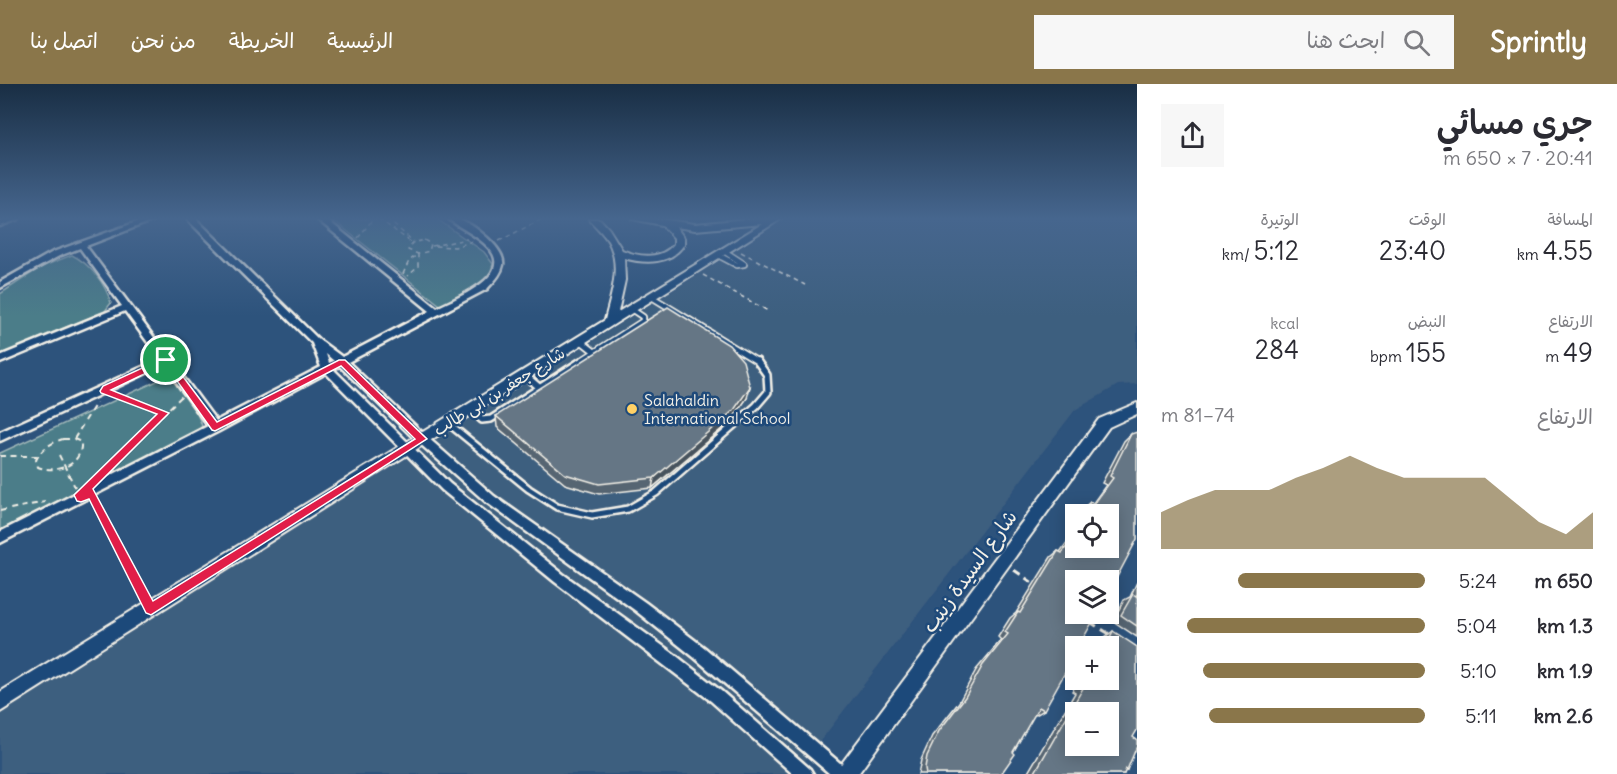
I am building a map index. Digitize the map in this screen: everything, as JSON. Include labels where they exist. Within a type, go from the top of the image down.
[{"type":"street","points":[[0,285],[32,266],[66,251]]},
{"type":"street","points":[[87,251],[215,428]]},
{"type":"street","points":[[224,251],[316,342],[342,362],[490,500],[641,607],[700,653],[844,774]]},
{"type":"street","points":[[360,251],[436,312]]},
{"type":"street","points":[[0,538],[484,287],[493,279],[498,270],[500,261],[496,251]]},
{"type":"street","points":[[610,322],[621,284],[622,268],[618,252],[645,259],[671,254],[674,251]]},
{"type":"street","name":"شارع جعفر بن ابى طالب","points":[[3,700],[725,251]]},
{"type":"street","points":[[0,360],[128,307]]},
{"type":"street","points":[[316,342],[327,369],[406,449],[498,531],[698,681],[805,774]]},
{"type":"street","points":[[0,437],[166,360]]},
{"type":"street","name":"شارع السيدة زينب","points":[[844,774],[1104,423],[1137,408]]},
{"type":"lane","points":[[725,251],[744,264],[737,265],[725,251]]},
{"type":"lane","points":[[448,423],[529,489],[557,507],[592,515],[628,509],[656,493],[756,406],[768,392],[767,375],[756,360],[652,297]]},
{"type":"lane","points":[[470,409],[486,421],[540,388],[643,321],[643,317],[631,309]]},
{"type":"lane","points":[[581,341],[595,352]]},
{"type":"lane","points":[[525,375],[540,388]]},
{"type":"path","points":[[411,251],[418,254]]},
{"type":"path","points":[[418,254],[420,262],[418,267],[403,279],[406,266],[418,254],[428,251]]},
{"type":"path","points":[[725,251],[805,285]]},
{"type":"path","points":[[694,270],[768,311]]},
{"type":"path","points":[[74,439],[105,389],[164,413]]},
{"type":"path","points":[[96,478],[188,390]]},
{"type":"path","points":[[74,439],[82,445],[81,452],[65,467],[52,471],[41,470],[36,464],[38,456],[45,447],[57,441],[74,439]]},
{"type":"path","points":[[59,455],[81,498]]},
{"type":"path","points":[[0,456],[38,456]]},
{"type":"path","points":[[91,492],[151,609]]},
{"type":"path","points":[[0,511],[45,502]]},
{"type":"path","points":[[1001,562],[1038,587]]},
{"type":"path","points":[[1094,624],[1111,636]]},
{"type":"shaded area","points":[[735,251],[1137,251],[1137,384],[1118,385],[1075,410],[795,774],[0,774],[0,708],[422,449]]},
{"type":"green space","points":[[372,251],[484,252],[493,264],[485,282],[470,294],[452,303],[440,305]]},
{"type":"green space","points":[[72,255],[85,263],[96,275],[111,303],[105,311],[0,354],[0,294],[41,267]]},
{"type":"green space","points":[[168,376],[177,382],[197,414],[202,426],[196,433],[0,534],[0,453]]},
{"type":"building","name":"Salahaldin International School","points":[[668,307],[729,345],[743,361],[750,387],[734,410],[654,478],[599,484],[565,474],[496,416]]},
{"type":"building","points":[[1137,432],[1137,539],[1119,573],[1119,570],[1065,570],[1065,624],[1091,624],[1085,636],[1065,636],[1065,673],[1044,710],[1039,707],[1013,752],[1015,754],[1001,774],[926,774],[927,756],[939,731],[965,697],[983,665],[1008,634],[1005,632],[1018,612],[1020,613],[1058,551],[1062,553],[1065,549],[1065,558],[1119,558],[1119,504],[1094,504],[1113,478],[1110,476],[1131,434]]},
{"type":"building","points":[[1133,594],[1136,596],[1137,594],[1137,626],[1121,615]]},
{"type":"building","points":[[1113,631],[1137,647],[1137,730],[1133,737],[1137,740],[1137,746],[1124,774],[1034,774],[1065,720],[1065,756],[1119,756],[1119,702],[1075,702],[1082,690],[1119,690],[1119,636],[1111,636]]},
{"type":"place","name":"Salahaldin International School","points":[[632,409]]},
{"type":"route","points":[[166,360],[215,428],[342,362],[422,439],[151,609],[91,492],[81,498],[79,495],[164,413],[104,391],[166,360]]}]
